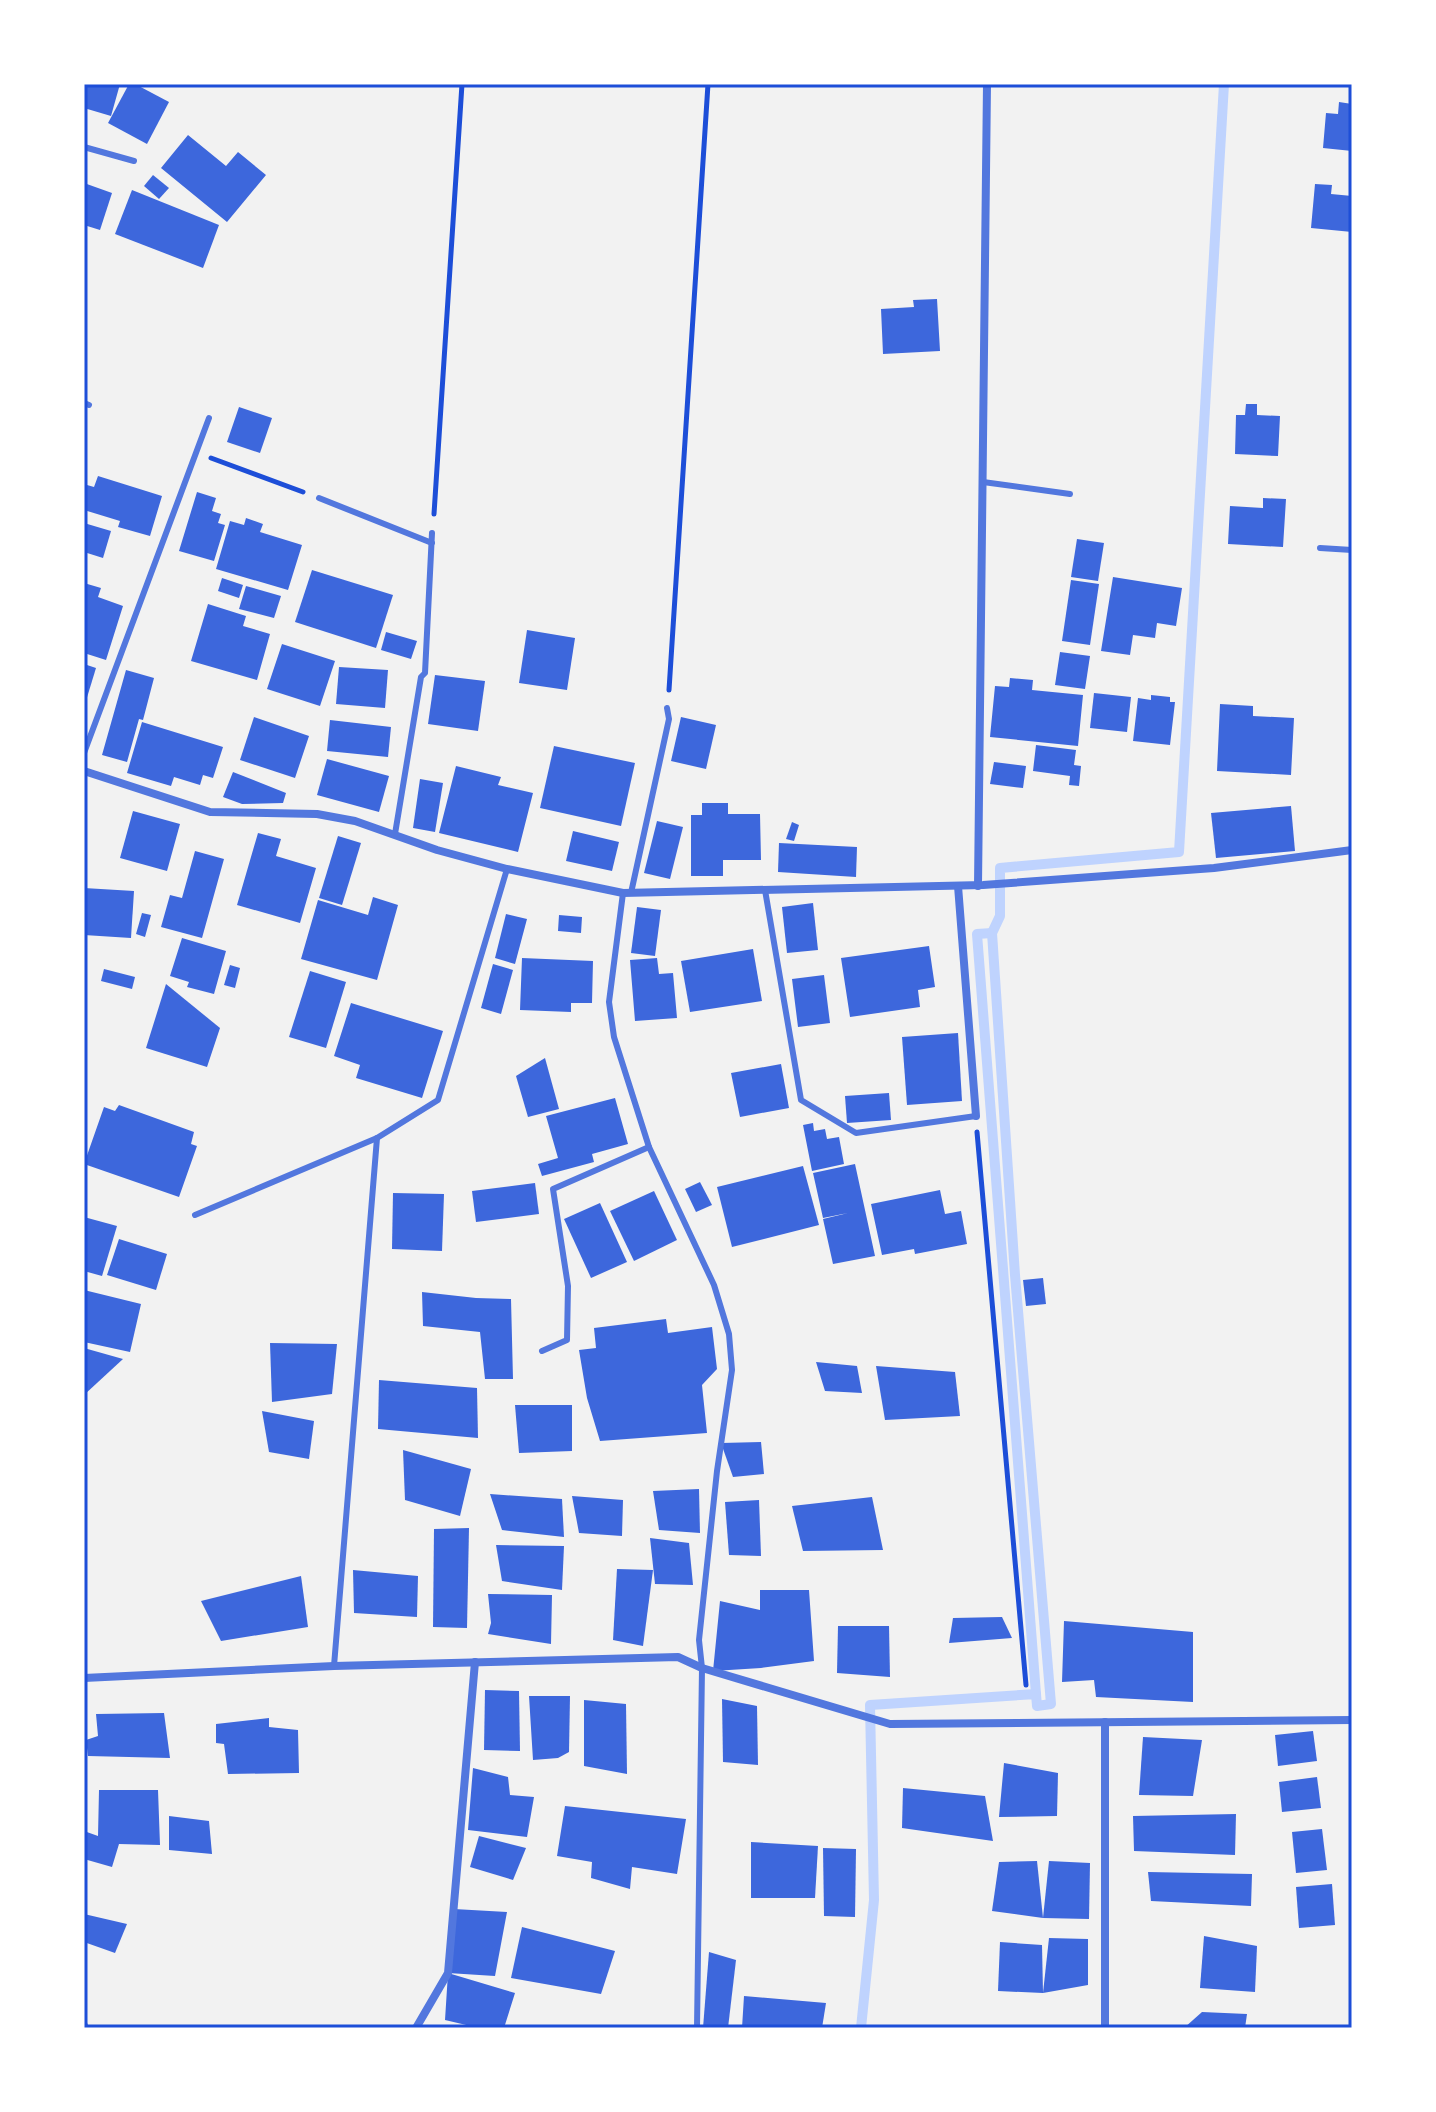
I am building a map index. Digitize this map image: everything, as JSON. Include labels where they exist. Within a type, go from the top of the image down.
[{"type":"street","points":[[980,886],[987,84]]},
{"type":"street","points":[[84,771],[210,812],[317,814],[355,821],[437,850],[507,869],[627,893],[980,886],[1214,868],[1352,850]]},
{"type":"street","points":[[958,886],[976,1116]]},
{"type":"street","points":[[84,1678],[334,1666],[678,1657],[702,1668],[890,1724],[1352,1720]]},
{"type":"street","points":[[416,2028],[448,1973],[475,1662]]},
{"type":"street","points":[[1105,1722],[1105,2028]]},
{"type":"lane","points":[[84,147],[134,161]]},
{"type":"lane","points":[[84,753],[209,418]]},
{"type":"lane","points":[[983,482],[1070,494]]},
{"type":"lane","points":[[319,498],[432,543]]},
{"type":"lane","points":[[395,834],[421,677],[425,673],[432,533]]},
{"type":"lane","points":[[1320,548],[1352,550]]},
{"type":"lane","points":[[667,708],[669,719],[627,893],[609,1002],[614,1037],[649,1147],[714,1285],[729,1334],[732,1370],[717,1471],[699,1640],[702,1668],[697,2028]]},
{"type":"lane","points":[[195,1215],[377,1138],[438,1100],[507,869]]},
{"type":"lane","points":[[765,890],[801,1100],[856,1133],[976,1116]]},
{"type":"lane","points":[[334,1666],[377,1138]]},
{"type":"lane","points":[[542,1351],[567,1340],[568,1286],[553,1189],[649,1147]]},
{"type":"path","points":[[432,533],[462,84]]},
{"type":"path","points":[[667,708],[708,84]]},
{"type":"path","points":[[197,453],[319,498]]},
{"type":"path","points":[[976,1116],[1026,1685]]},
{"type":"building","points":[[85,84],[120,84],[111,116],[84,108]]},
{"type":"building","points":[[129,84],[135,84],[169,102],[147,144],[108,123]]},
{"type":"building","points":[[1339,102],[1352,104],[1352,151],[1323,148],[1326,113],[1338,114]]},
{"type":"building","points":[[188,135],[226,166],[238,152],[266,175],[227,222],[161,168]]},
{"type":"building","points":[[153,175],[169,188],[159,199],[144,186]]},
{"type":"building","points":[[84,183],[112,193],[100,230],[84,225]]},
{"type":"building","points":[[1315,184],[1332,185],[1331,194],[1352,196],[1352,232],[1311,228]]},
{"type":"building","points":[[132,190],[219,225],[203,268],[115,234]]},
{"type":"building","points":[[937,299],[940,351],[883,354],[881,309],[914,307],[913,300]]},
{"type":"building","points":[[1246,404],[1257,404],[1257,415],[1280,416],[1278,456],[1235,454],[1236,415],[1245,415]]},
{"type":"building","points":[[239,407],[272,418],[260,453],[227,442]]},
{"type":"building","points":[[98,476],[162,496],[150,536],[118,527],[120,521],[84,510],[87,485],[94,487]]},
{"type":"building","points":[[197,492],[216,498],[212,511],[221,514],[218,523],[225,525],[214,561],[179,551]]},
{"type":"building","points":[[1263,498],[1286,499],[1283,547],[1228,544],[1230,506],[1263,508]]},
{"type":"building","points":[[246,518],[263,524],[260,532],[302,545],[288,590],[216,569],[230,521],[244,525]]},
{"type":"building","points":[[84,523],[111,531],[103,558],[84,552]]},
{"type":"building","points":[[1077,539],[1104,543],[1098,581],[1071,577]]},
{"type":"building","points":[[312,570],[393,595],[376,648],[295,622]]},
{"type":"building","points":[[1113,577],[1182,588],[1176,626],[1157,623],[1155,638],[1133,635],[1130,655],[1101,651]]},
{"type":"building","points":[[222,578],[243,585],[239,598],[218,591]]},
{"type":"building","points":[[1071,580],[1099,584],[1090,645],[1062,641]]},
{"type":"building","points":[[84,583],[101,588],[98,597],[123,606],[106,660],[84,653]]},
{"type":"building","points":[[246,586],[281,596],[274,618],[239,609]]},
{"type":"building","points":[[208,604],[246,616],[243,626],[270,634],[257,680],[191,661]]},
{"type":"building","points":[[527,630],[575,638],[567,690],[519,683]]},
{"type":"building","points":[[386,632],[417,641],[411,659],[381,650]]},
{"type":"building","points":[[282,644],[335,661],[320,706],[267,689]]},
{"type":"building","points":[[1060,652],[1090,656],[1085,689],[1055,685]]},
{"type":"building","points":[[84,664],[96,668],[85,704],[84,704]]},
{"type":"building","points":[[339,667],[388,670],[385,708],[336,704]]},
{"type":"building","points":[[126,670],[154,678],[127,762],[102,755]]},
{"type":"building","points":[[435,675],[485,681],[478,731],[428,724]]},
{"type":"building","points":[[1010,678],[1033,680],[1032,690],[1083,695],[1078,746],[990,737],[995,686],[1009,687]]},
{"type":"building","points":[[1094,693],[1131,697],[1127,732],[1090,728]]},
{"type":"building","points":[[1151,695],[1170,697],[1170,702],[1175,702],[1170,745],[1133,741],[1138,698],[1151,700]]},
{"type":"building","points":[[1220,704],[1253,706],[1253,716],[1294,718],[1291,775],[1217,771]]},
{"type":"building","points":[[254,717],[309,736],[295,778],[240,760]]},
{"type":"building","points":[[681,717],[716,725],[706,769],[671,761]]},
{"type":"building","points":[[330,720],[391,727],[388,757],[327,751]]},
{"type":"building","points":[[142,722],[223,747],[213,778],[203,775],[200,785],[174,777],[171,786],[127,773]]},
{"type":"building","points":[[1036,745],[1076,750],[1074,765],[1081,766],[1079,786],[1069,785],[1070,776],[1033,771]]},
{"type":"building","points":[[554,746],[635,763],[621,826],[540,808]]},
{"type":"building","points":[[327,759],[389,776],[379,812],[317,795]]},
{"type":"building","points":[[994,762],[1026,766],[1023,788],[990,784]]},
{"type":"building","points":[[456,766],[501,777],[498,785],[533,793],[518,852],[439,833]]},
{"type":"building","points":[[233,772],[286,793],[283,803],[242,804],[223,797]]},
{"type":"building","points":[[420,779],[443,783],[435,832],[413,828]]},
{"type":"building","points":[[702,803],[728,803],[728,814],[760,814],[761,860],[723,860],[723,876],[691,876],[691,815],[702,815]]},
{"type":"building","points":[[1291,806],[1295,851],[1216,858],[1211,813]]},
{"type":"building","points":[[133,811],[180,824],[167,871],[120,858]]},
{"type":"building","points":[[657,821],[683,827],[670,879],[644,873]]},
{"type":"building","points":[[792,822],[799,825],[794,841],[786,839]]},
{"type":"building","points":[[573,831],[619,842],[612,871],[566,861]]},
{"type":"building","points":[[258,833],[281,839],[276,856],[316,868],[300,923],[237,905]]},
{"type":"building","points":[[338,836],[361,843],[342,905],[319,898]]},
{"type":"building","points":[[779,843],[857,847],[856,877],[778,872]]},
{"type":"building","points":[[195,851],[224,859],[202,938],[161,927],[170,895],[182,898]]},
{"type":"building","points":[[84,888],[134,891],[131,938],[84,935]]},
{"type":"building","points":[[373,897],[398,905],[377,980],[301,959],[318,900],[368,915]]},
{"type":"building","points":[[813,903],[818,950],[787,953],[782,907]]},
{"type":"building","points":[[637,907],[661,910],[655,956],[631,953]]},
{"type":"building","points":[[142,913],[151,915],[145,937],[136,934]]},
{"type":"building","points":[[506,914],[527,919],[515,964],[495,958]]},
{"type":"building","points":[[559,915],[582,917],[581,933],[558,931]]},
{"type":"building","points":[[182,938],[226,951],[214,994],[187,987],[189,982],[170,976]]},
{"type":"building","points":[[929,946],[935,987],[918,990],[920,1007],[850,1017],[841,958]]},
{"type":"building","points":[[753,949],[762,1001],[690,1012],[681,961]]},
{"type":"building","points":[[522,958],[593,961],[592,1003],[571,1003],[571,1012],[520,1010]]},
{"type":"building","points":[[657,958],[659,974],[673,973],[677,1018],[635,1021],[630,960]]},
{"type":"building","points":[[493,964],[513,970],[501,1014],[481,1008]]},
{"type":"building","points":[[230,965],[240,968],[235,988],[224,985]]},
{"type":"building","points":[[104,969],[135,977],[132,989],[101,981]]},
{"type":"building","points":[[310,971],[346,982],[326,1048],[289,1037]]},
{"type":"building","points":[[824,975],[830,1023],[798,1027],[792,979]]},
{"type":"building","points":[[166,984],[220,1028],[207,1067],[146,1048]]},
{"type":"building","points":[[351,1003],[443,1031],[422,1098],[356,1078],[360,1065],[334,1056]]},
{"type":"building","points":[[958,1033],[962,1101],[907,1105],[902,1037]]},
{"type":"building","points":[[545,1058],[559,1109],[528,1117],[516,1076]]},
{"type":"building","points":[[781,1064],[789,1108],[740,1117],[731,1073]]},
{"type":"building","points":[[889,1093],[891,1120],[847,1123],[845,1096]]},
{"type":"building","points":[[615,1098],[628,1144],[592,1154],[594,1162],[542,1176],[538,1164],[558,1158],[546,1116]]},
{"type":"building","points":[[119,1105],[194,1132],[191,1144],[197,1146],[179,1197],[84,1164],[104,1107],[115,1111]]},
{"type":"building","points":[[813,1123],[814,1131],[825,1129],[827,1139],[839,1137],[844,1164],[812,1171],[803,1125]]},
{"type":"building","points":[[855,1164],[875,1256],[833,1264],[823,1219],[848,1213],[823,1218],[813,1173]]},
{"type":"building","points":[[803,1166],[819,1225],[732,1247],[717,1187]]},
{"type":"building","points":[[700,1182],[712,1205],[696,1212],[685,1189]]},
{"type":"building","points":[[535,1183],[539,1214],[476,1222],[472,1191]]},
{"type":"building","points":[[940,1190],[945,1214],[961,1211],[967,1244],[915,1254],[914,1249],[882,1255],[871,1204]]},
{"type":"building","points":[[654,1191],[677,1240],[634,1261],[610,1211]]},
{"type":"building","points":[[393,1193],[444,1194],[442,1251],[392,1249]]},
{"type":"building","points":[[600,1203],[627,1262],[591,1278],[564,1219]]},
{"type":"building","points":[[84,1217],[117,1226],[102,1276],[84,1271]]},
{"type":"building","points":[[119,1239],[167,1254],[156,1290],[107,1275]]},
{"type":"building","points":[[1043,1278],[1046,1304],[1026,1306],[1023,1280]]},
{"type":"building","points":[[84,1290],[141,1304],[130,1352],[84,1342]]},
{"type":"building","points":[[422,1292],[511,1299],[513,1379],[485,1379],[480,1332],[423,1326]]},
{"type":"building","points":[[666,1319],[668,1333],[712,1327],[717,1369],[702,1385],[707,1433],[600,1441],[587,1398],[579,1350],[596,1348],[594,1328]]},
{"type":"building","points":[[270,1343],[337,1344],[332,1394],[272,1402]]},
{"type":"building","points":[[84,1348],[123,1359],[84,1395]]},
{"type":"building","points":[[816,1362],[857,1366],[862,1393],[825,1391]]},
{"type":"building","points":[[876,1366],[955,1372],[960,1416],[885,1420]]},
{"type":"building","points":[[379,1380],[477,1388],[478,1438],[378,1429]]},
{"type":"building","points":[[515,1405],[572,1405],[572,1451],[519,1453]]},
{"type":"building","points":[[262,1411],[314,1421],[309,1459],[269,1452]]},
{"type":"building","points":[[761,1442],[764,1474],[733,1477],[721,1443]]},
{"type":"building","points":[[403,1450],[471,1469],[460,1516],[405,1500]]},
{"type":"building","points":[[699,1489],[700,1533],[659,1530],[653,1491]]},
{"type":"building","points":[[490,1494],[562,1499],[564,1537],[502,1530]]},
{"type":"building","points":[[572,1496],[623,1500],[622,1536],[579,1533]]},
{"type":"building","points":[[872,1497],[883,1550],[803,1551],[792,1506]]},
{"type":"building","points":[[759,1500],[761,1556],[729,1555],[725,1502]]},
{"type":"building","points":[[469,1528],[467,1628],[433,1627],[434,1529]]},
{"type":"building","points":[[650,1538],[689,1543],[693,1585],[655,1584]]},
{"type":"building","points":[[496,1545],[564,1546],[562,1590],[502,1581]]},
{"type":"building","points":[[617,1569],[653,1570],[643,1646],[613,1640]]},
{"type":"building","points":[[353,1570],[418,1576],[417,1617],[354,1613]]},
{"type":"building","points":[[301,1576],[308,1627],[221,1641],[201,1601]]},
{"type":"building","points":[[760,1590],[809,1590],[814,1661],[713,1671],[720,1601],[760,1610]]},
{"type":"building","points":[[488,1594],[552,1595],[551,1644],[488,1634],[491,1623]]},
{"type":"building","points":[[1002,1617],[1012,1638],[949,1643],[953,1618]]},
{"type":"building","points":[[1064,1621],[1193,1632],[1193,1702],[1096,1697],[1094,1680],[1062,1682]]},
{"type":"building","points":[[838,1626],[889,1626],[890,1677],[837,1673]]},
{"type":"building","points":[[485,1690],[519,1691],[520,1751],[484,1750]]},
{"type":"building","points":[[529,1696],[570,1696],[569,1752],[558,1758],[533,1760]]},
{"type":"building","points":[[722,1699],[757,1706],[758,1765],[723,1762]]},
{"type":"building","points":[[584,1700],[626,1704],[627,1774],[584,1766]]},
{"type":"building","points":[[164,1713],[170,1758],[88,1756],[86,1740],[98,1736],[96,1714]]},
{"type":"building","points":[[269,1718],[269,1727],[298,1730],[299,1773],[228,1774],[224,1744],[216,1743],[216,1724]]},
{"type":"building","points":[[1313,1731],[1317,1761],[1278,1766],[1275,1735]]},
{"type":"building","points":[[1143,1737],[1202,1740],[1193,1796],[1139,1795]]},
{"type":"building","points":[[1004,1763],[1058,1773],[1057,1816],[999,1817]]},
{"type":"building","points":[[473,1768],[508,1777],[510,1795],[534,1797],[527,1837],[468,1830]]},
{"type":"building","points":[[1317,1777],[1321,1808],[1282,1812],[1279,1782]]},
{"type":"building","points":[[903,1788],[985,1796],[993,1841],[902,1828]]},
{"type":"building","points":[[99,1790],[158,1790],[160,1845],[119,1844],[112,1867],[84,1859],[84,1831],[98,1836]]},
{"type":"building","points":[[565,1806],[686,1819],[677,1874],[632,1867],[630,1889],[591,1878],[592,1862],[557,1856]]},
{"type":"building","points":[[1236,1814],[1235,1855],[1134,1851],[1133,1816]]},
{"type":"building","points":[[169,1816],[209,1821],[212,1854],[169,1850]]},
{"type":"building","points":[[1322,1829],[1327,1870],[1296,1873],[1292,1832]]},
{"type":"building","points":[[479,1836],[526,1848],[513,1880],[470,1867]]},
{"type":"building","points":[[751,1842],[818,1846],[815,1898],[751,1898]]},
{"type":"building","points":[[823,1848],[856,1849],[855,1917],[824,1916]]},
{"type":"building","points":[[1037,1861],[1043,1918],[992,1911],[999,1862]]},
{"type":"building","points":[[1049,1861],[1090,1863],[1089,1919],[1043,1918]]},
{"type":"building","points":[[1148,1872],[1252,1874],[1251,1906],[1151,1901]]},
{"type":"building","points":[[1332,1884],[1335,1925],[1299,1928],[1296,1887]]},
{"type":"building","points":[[454,1909],[507,1912],[495,1976],[448,1973]]},
{"type":"building","points":[[84,1914],[127,1924],[115,1953],[84,1942]]},
{"type":"building","points":[[522,1927],[615,1951],[601,1994],[511,1978]]},
{"type":"building","points":[[1204,1936],[1257,1946],[1255,1992],[1200,1988]]},
{"type":"building","points":[[1049,1938],[1088,1939],[1088,1985],[1043,1993]]},
{"type":"building","points":[[1000,1942],[1042,1945],[1043,1993],[998,1991]]},
{"type":"building","points":[[709,1952],[736,1960],[728,2028],[703,2028]]},
{"type":"building","points":[[448,1973],[515,1993],[504,2028],[479,2028],[445,2020]]},
{"type":"building","points":[[744,1996],[826,2003],[822,2028],[742,2028]]},
{"type":"building","points":[[1202,2012],[1247,2014],[1245,2028],[1184,2028]]},
{"type":"waterway","points":[[861,2028],[874,1900],[870,1705],[1036,1694],[1037,1706],[1051,1704],[1015,1275],[992,933],[1000,916],[1000,868],[1179,852],[1224,84]]},
{"type":"waterway","points":[[992,933],[977,934],[1036,1694]]}]
